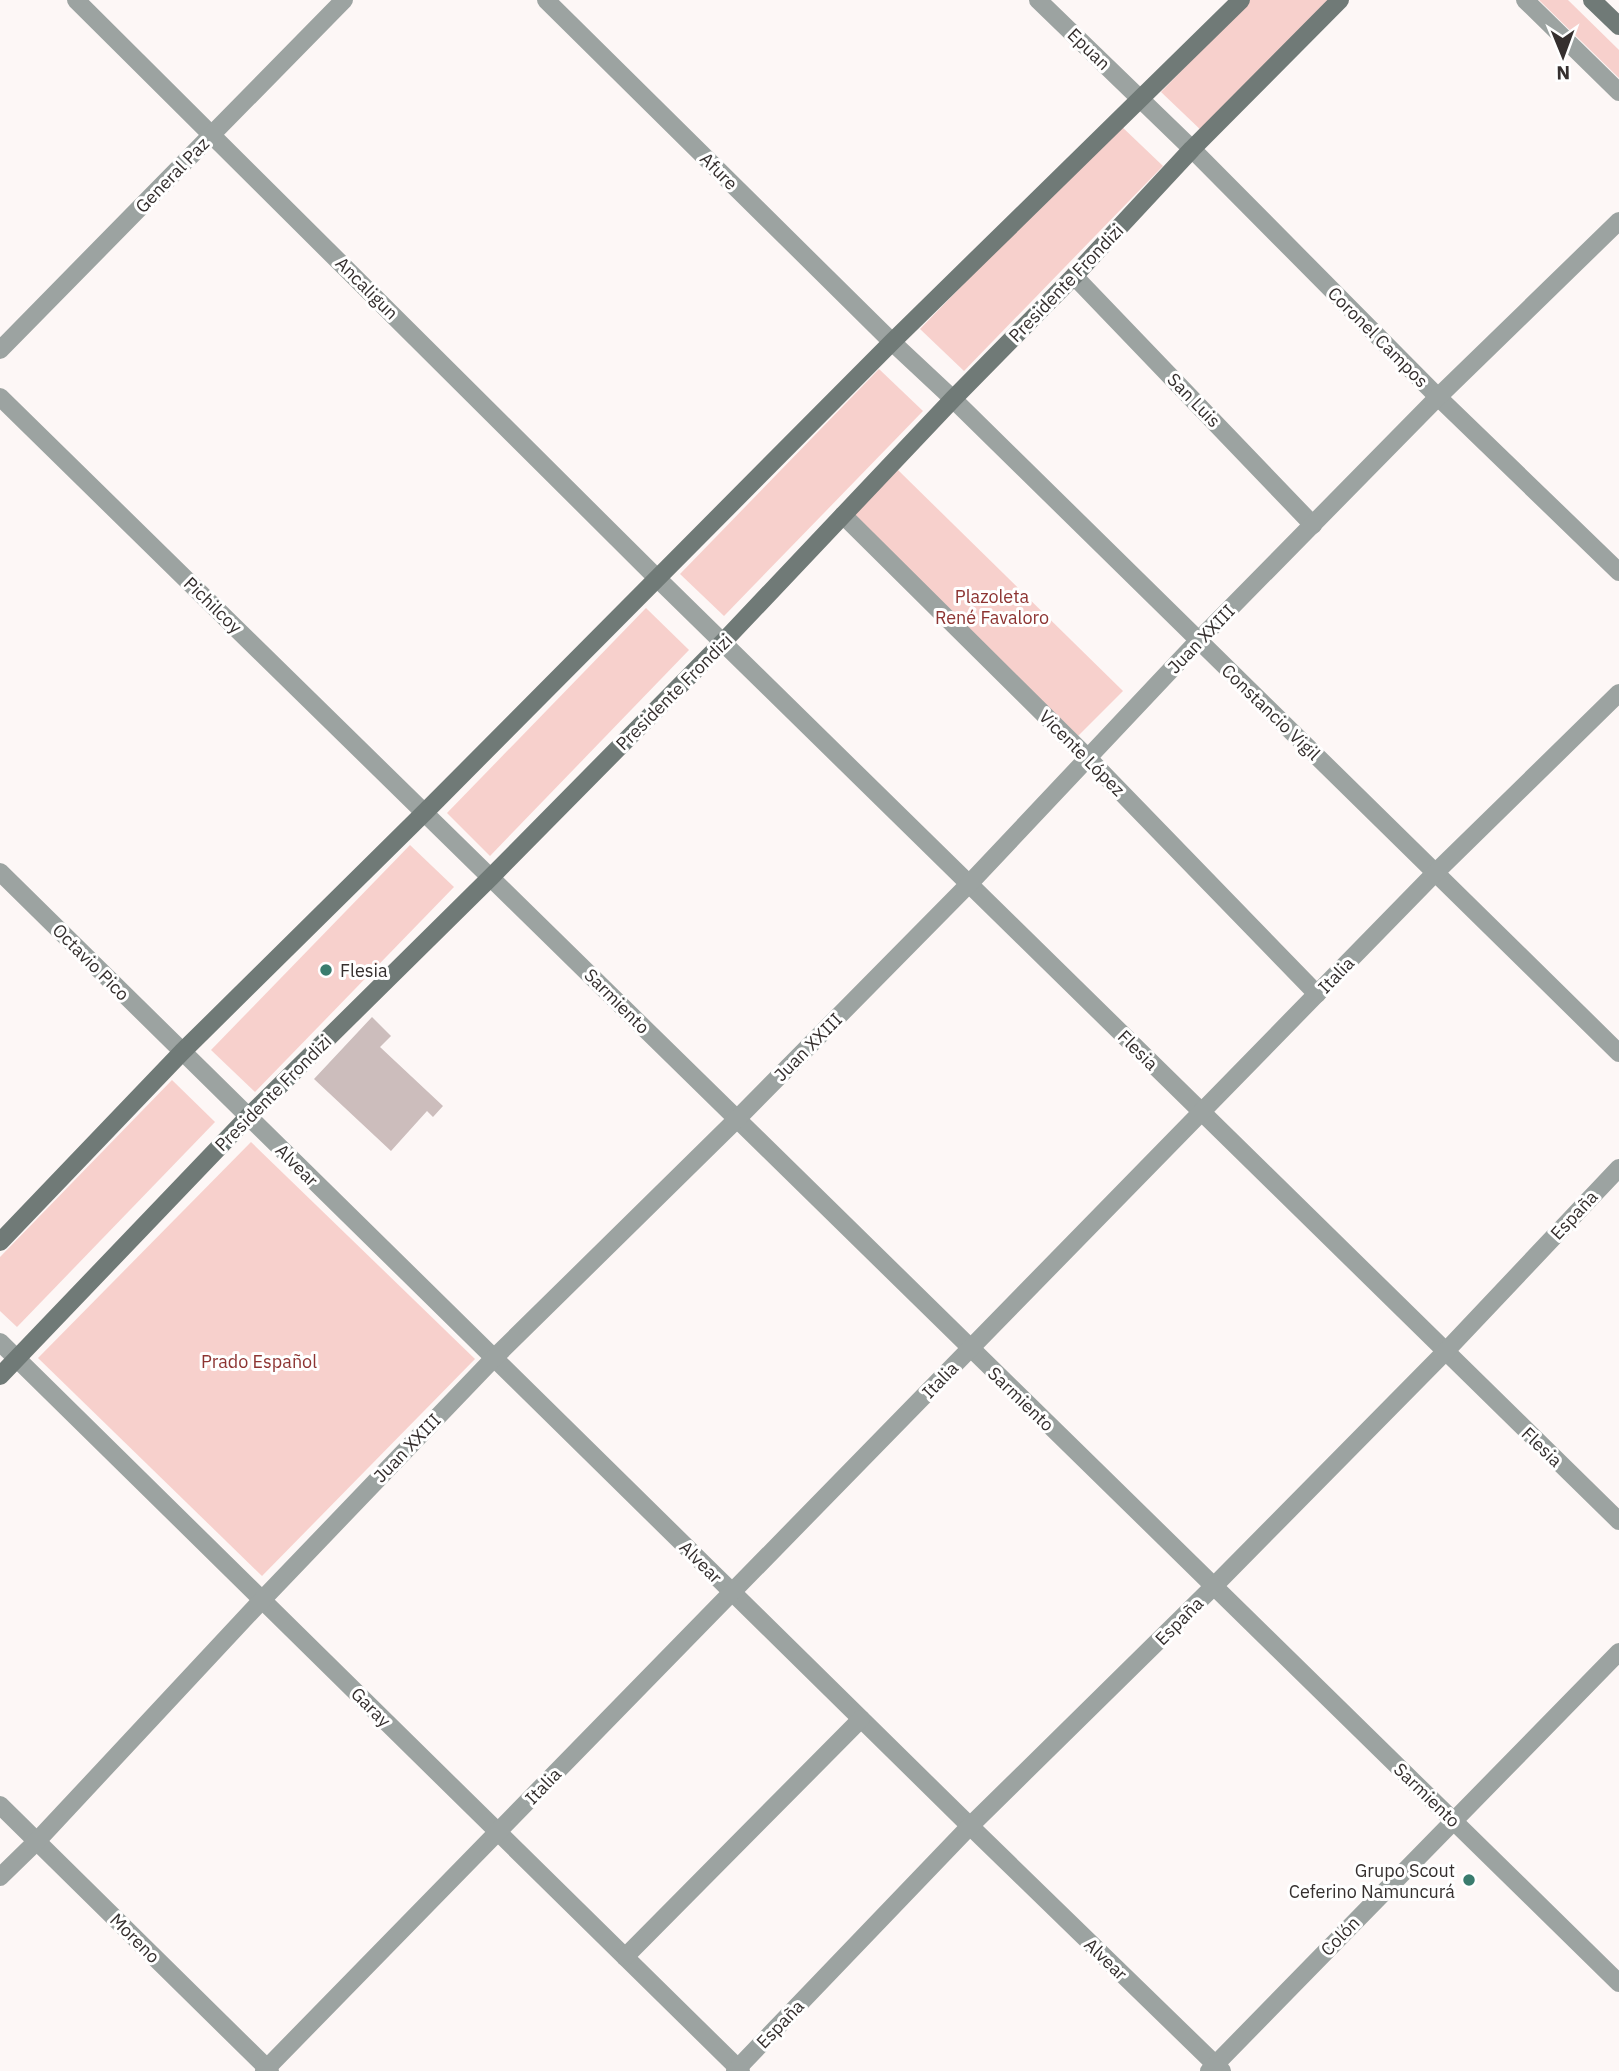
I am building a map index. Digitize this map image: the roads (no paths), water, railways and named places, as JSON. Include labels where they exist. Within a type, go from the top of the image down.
[{"type":"main road","points":[[0,1242],[182,1052],[425,812],[892,342],[1241,0]]},
{"type":"main road","name":"Presidente Frondizi","points":[[0,1376],[248,1117],[491,877],[723,642],[1192,149],[1340,0]]},
{"type":"main road","points":[[1592,0],[1619,26]]},
{"type":"street","name":"Ancaligun","points":[[76,0],[657,578]]},
{"type":"street","name":"General Paz","points":[[0,350],[344,0]]},
{"type":"street","name":"Afure","points":[[546,0],[892,342]]},
{"type":"street","name":"Epuan","points":[[1038,0],[1140,99]]},
{"type":"street","points":[[1525,0],[1619,92]]},
{"type":"street","name":"Coronel Campos","points":[[1140,99],[1438,397],[1619,572]]},
{"type":"street","name":"Juan XXIII","points":[[0,1877],[494,1358],[737,1119],[969,884],[1199,640],[1438,397],[1619,221]]},
{"type":"street","name":"San Luis","points":[[1074,276],[1313,525]]},
{"type":"street","name":"Constancio Vigil","points":[[892,342],[1619,1053]]},
{"type":"street","name":"Pichilcoy","points":[[0,397],[425,812]]},
{"type":"street","name":"Vicente López","points":[[843,515],[1088,758],[1317,994]]},
{"type":"street","name":"Flesia","points":[[657,578],[1619,1521]]},
{"type":"street","name":"Italia","points":[[267,2070],[1201,1112],[1436,873],[1619,693]]},
{"type":"street","name":"Sarmiento","points":[[425,812],[1619,1983]]},
{"type":"street","name":"Octavio Pico","points":[[0,872],[182,1052]]},
{"type":"street","name":"Alvear","points":[[182,1052],[1215,2069]]},
{"type":"street","name":"España","points":[[738,2070],[970,1826],[1213,1587],[1445,1352],[1619,1168]]},
{"type":"street","name":"Garay","points":[[0,1342],[738,2070]]},
{"type":"street","name":"Colón","points":[[1215,2069],[1619,1652]]},
{"type":"street","points":[[625,1957],[861,1719]]},
{"type":"street","name":"Moreno","points":[[0,1805],[267,2070]]},
{"type":"place","name":"Flesia","points":[[326,970]]},
{"type":"place","name":"Grupo Scout Ceferino Namuncurá","points":[[1469,1880]]},
{"type":"park label","name":"Plazoleta René Favaloro","points":[[992,606]]},
{"type":"park label","name":"Prado Español","points":[[259,1361]]}]
